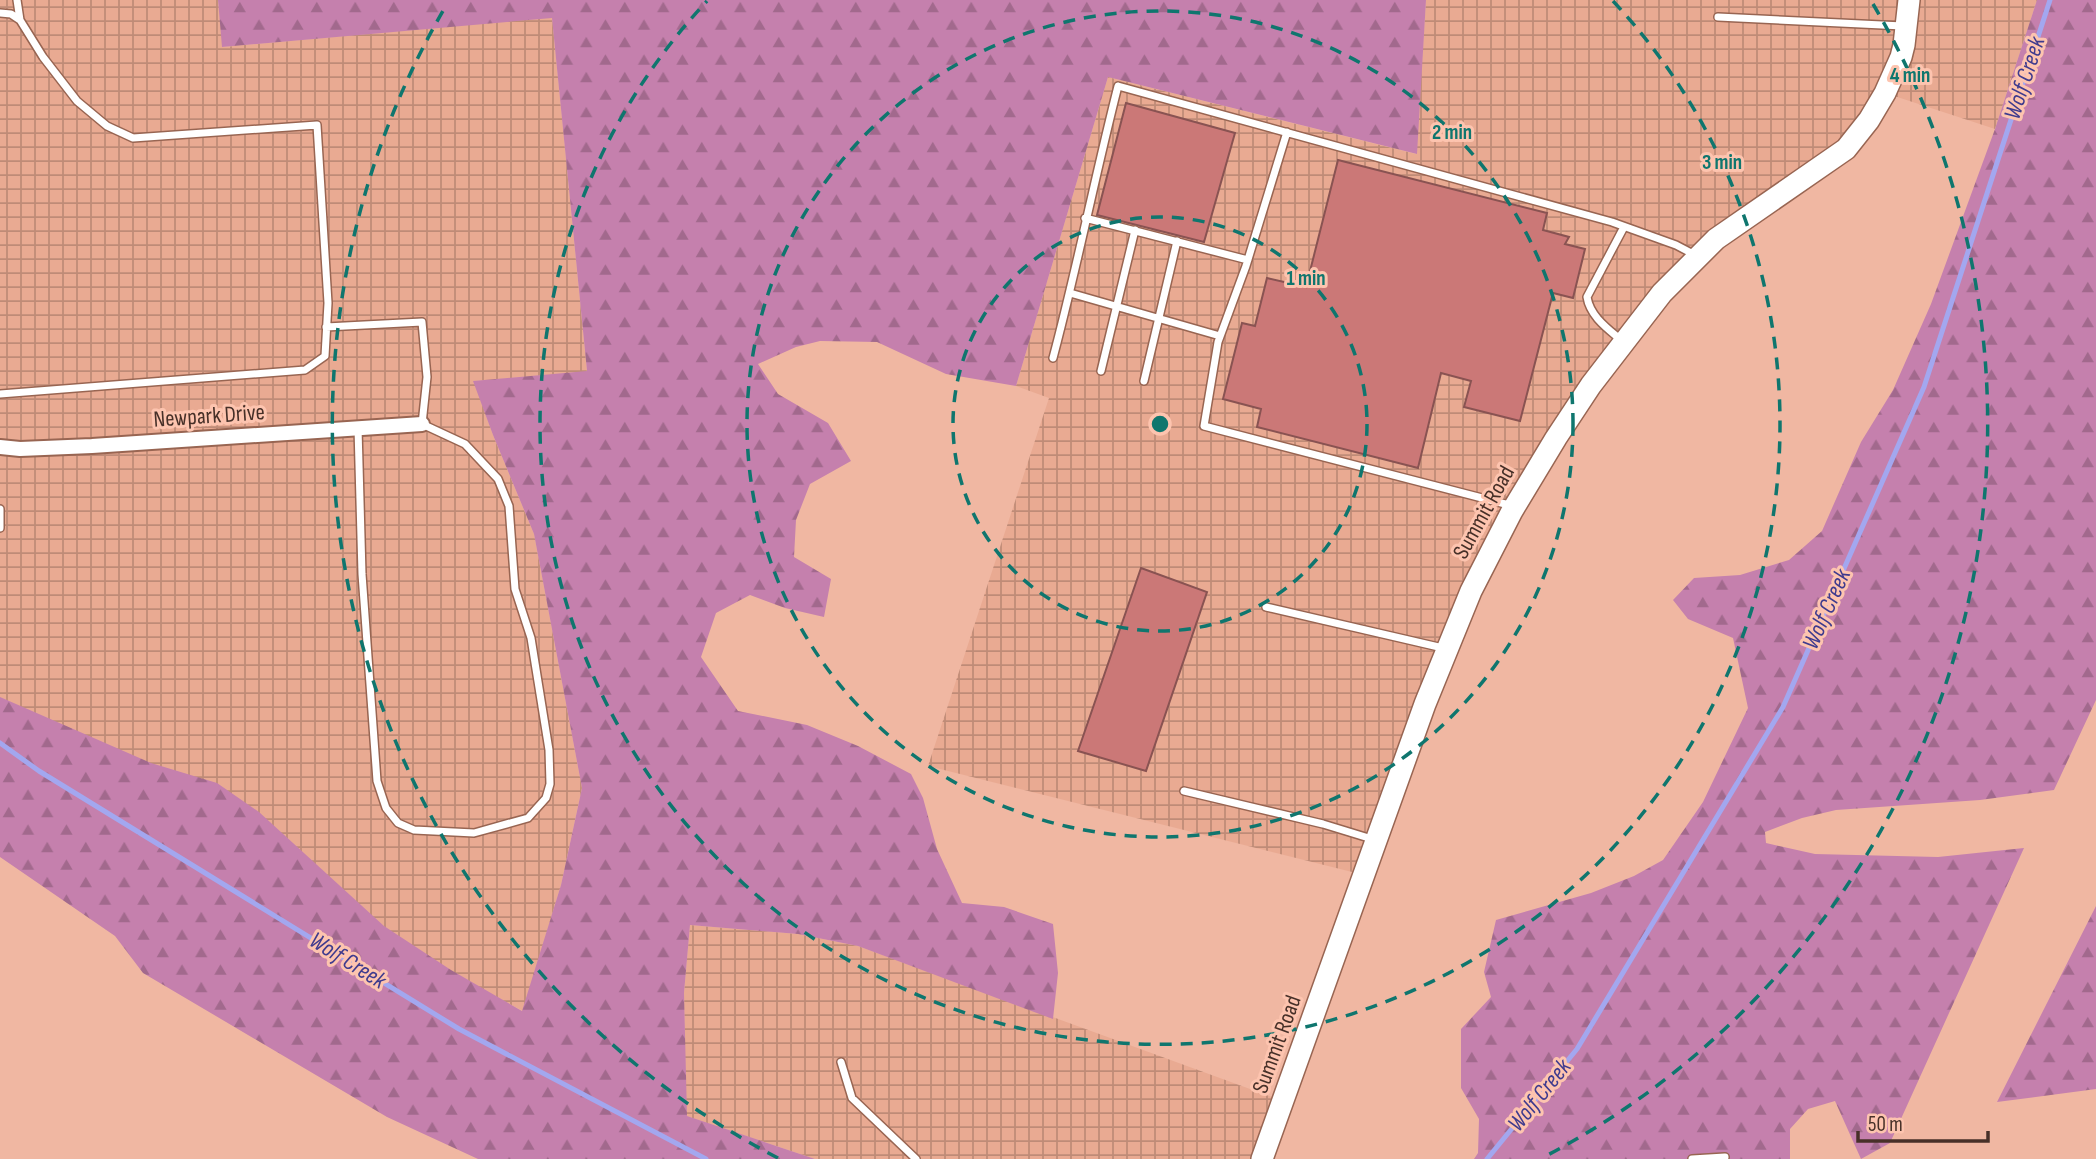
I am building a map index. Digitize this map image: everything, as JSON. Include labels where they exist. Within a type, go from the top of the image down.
[{"type":"street","name":"Summit Road","points":[[1262,1159],[1447,649],[1471,591],[1515,506],[1556,438],[1662,293],[1716,239],[1846,149],[1869,120],[1901,57],[1909,0]]},
{"type":"street","name":"Newpark Drive","points":[[0,447],[20,449],[80,446],[422,424]]},
{"type":"lane","points":[[0,394],[306,370],[325,356],[328,303],[317,125],[133,138],[107,126],[77,101],[43,57],[20,20],[17,0]]},
{"type":"lane","points":[[0,13],[11,14],[20,20]]},
{"type":"lane","points":[[1718,17],[1907,26]]},
{"type":"lane","points":[[1052,358],[1070,293],[1085,218],[1118,86],[1624,227],[1676,245],[1697,256]]},
{"type":"lane","points":[[1287,132],[1248,260],[1220,336],[1204,426],[1515,506]]},
{"type":"lane","points":[[1085,218],[1248,260]]},
{"type":"lane","points":[[1624,227],[1587,298],[1589,306],[1604,326],[1625,342]]},
{"type":"lane","points":[[1101,371],[1135,230]]},
{"type":"lane","points":[[1144,381],[1177,242]]},
{"type":"lane","points":[[1070,293],[1220,336]]},
{"type":"lane","points":[[326,327],[422,322],[427,377],[422,424],[464,444],[498,480],[509,506],[515,589],[531,638],[549,750],[550,784],[546,798],[528,818],[474,833],[414,830],[398,823],[386,808],[377,782],[362,574],[358,427]]},
{"type":"lane","points":[[0,509],[0,528]]},
{"type":"lane","points":[[1266,607],[1447,649]]},
{"type":"lane","points":[[1184,791],[1323,824],[1376,840]]},
{"type":"lane","points":[[841,1062],[852,1098],[916,1159]]},
{"type":"lane","points":[[1692,1159],[1726,1157]]},
{"type":"shaded area","points":[[0,0],[218,0],[223,47],[552,17],[587,372],[474,381],[534,534],[582,788],[561,885],[523,1011],[0,743]]},
{"type":"shaded area","points":[[1426,0],[2037,0],[1995,129],[1885,93],[1869,120],[1682,270],[1512,511],[1364,875],[928,766],[1049,398],[1016,386],[1108,77],[1416,154]]},
{"type":"shaded area","points":[[690,925],[798,934],[858,946],[1283,1101],[1262,1159],[815,1159],[686,1116],[684,993]]},
{"type":"green space","points":[[218,0],[1426,0],[1417,154],[1108,77],[1016,386],[946,374],[877,342],[820,341],[796,347],[758,364],[778,394],[828,423],[851,461],[810,484],[796,520],[794,557],[831,579],[824,617],[785,608],[750,595],[716,613],[701,657],[738,711],[807,725],[858,746],[911,774],[923,798],[937,849],[962,903],[1004,907],[1053,924],[1058,973],[1053,1019],[858,946],[798,934],[690,925],[684,993],[687,1116],[815,1159],[478,1159],[387,1117],[143,973],[115,936],[0,857],[0,697],[151,763],[217,783],[259,812],[384,926],[451,970],[522,1011],[561,885],[582,788],[534,534],[473,381],[587,371],[552,18],[222,47]]},
{"type":"green space","points":[[2037,0],[2096,0],[2096,700],[2054,790],[1980,800],[1836,810],[1802,818],[1765,832],[1766,843],[1815,854],[1938,857],[2024,848],[1890,1143],[1861,1159],[1835,1101],[1808,1109],[1790,1129],[1790,1159],[1474,1159],[1478,1153],[1479,1119],[1461,1088],[1461,1029],[1491,997],[1484,972],[1496,920],[1591,893],[1634,876],[1663,860],[1703,802],[1748,708],[1733,638],[1688,619],[1673,600],[1694,578],[1740,575],[1789,560],[1822,531],[1861,442],[1893,390],[1931,304],[1995,129]]},
{"type":"green space","points":[[2096,906],[2096,1089],[1997,1102]]},
{"type":"building","points":[[1126,103],[1235,133],[1204,242],[1097,215]]},
{"type":"building","points":[[1338,160],[1547,213],[1543,230],[1569,237],[1565,244],[1585,249],[1573,298],[1553,293],[1520,421],[1464,407],[1471,381],[1441,373],[1418,468],[1257,427],[1261,409],[1223,399],[1242,323],[1255,326],[1267,278],[1306,287]]},
{"type":"building","points":[[1141,568],[1207,592],[1146,771],[1078,751]]},
{"type":"waterway","name":"Wolf Creek","points":[[1487,1159],[1577,1049],[1783,707],[1924,387],[2050,0]]},
{"type":"waterway","name":"Wolf Creek","points":[[0,743],[39,771],[459,1029],[706,1159]]}]
